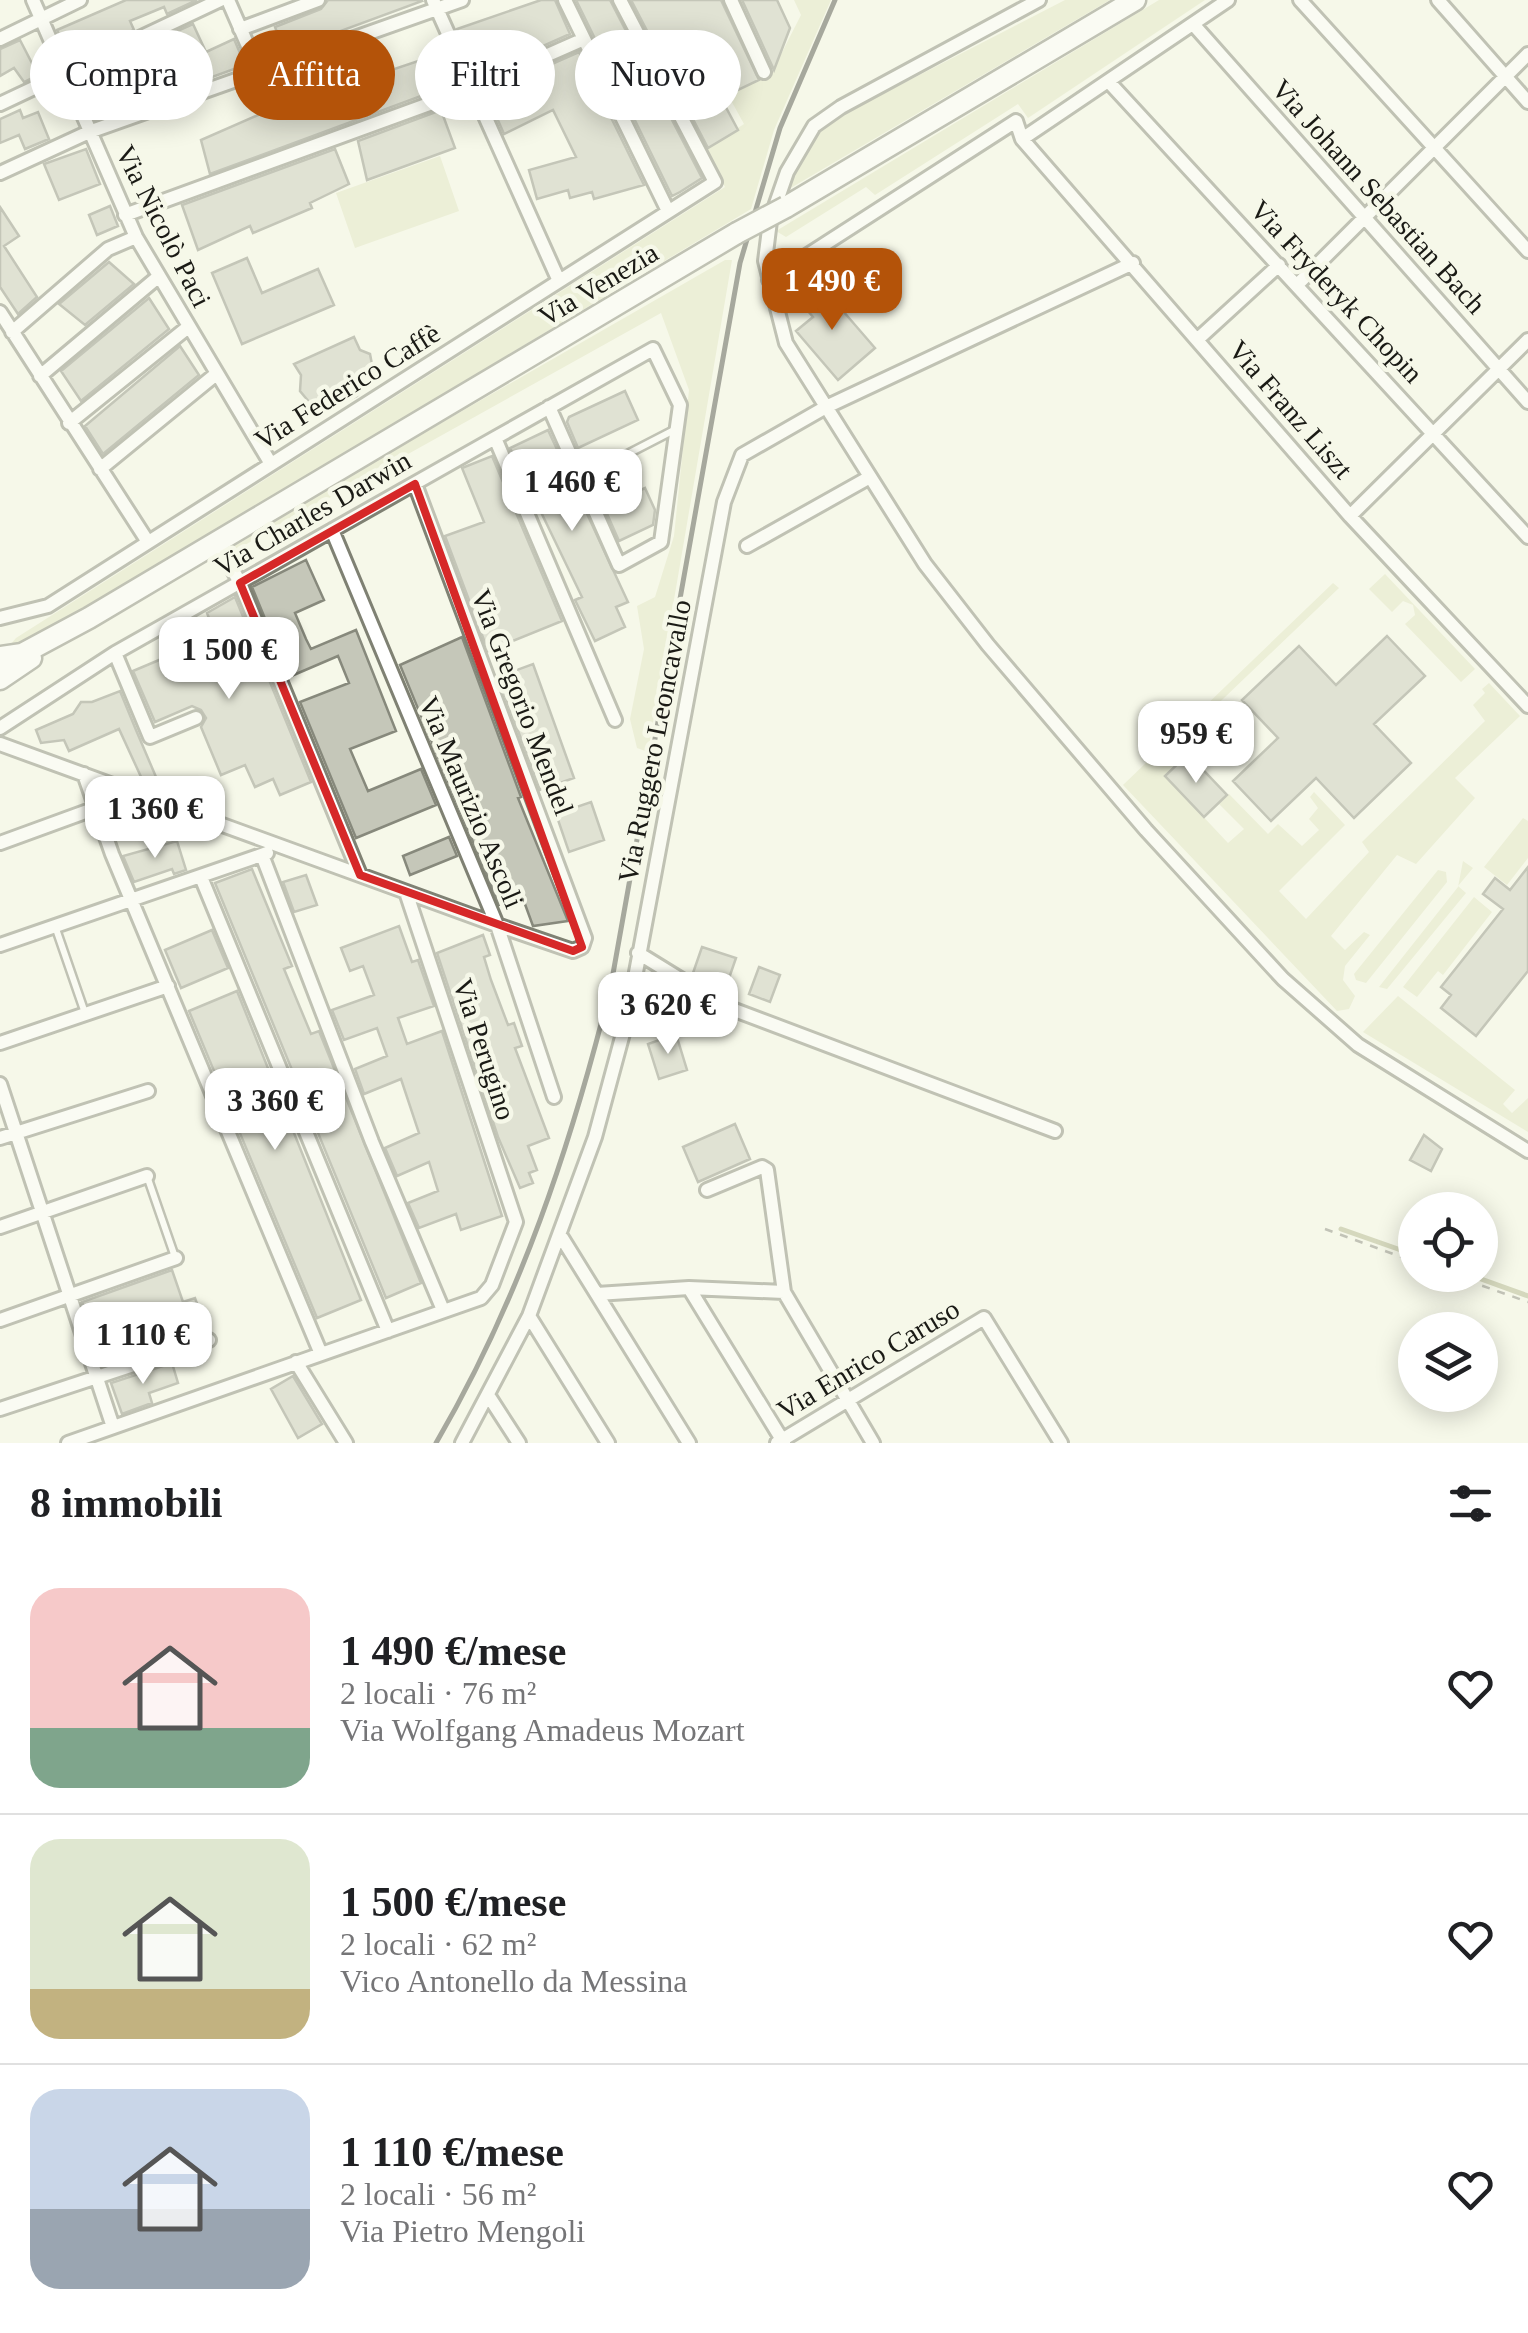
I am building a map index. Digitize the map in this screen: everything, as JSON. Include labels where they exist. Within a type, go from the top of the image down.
[{"type":"main road","name":"Via Venezia","points":[[90,618],[1135,0]]},
{"type":"main road","points":[[0,658],[22,654],[90,618]]},
{"type":"main road","points":[[0,679],[90,618]]},
{"type":"street","name":"Via Nicolò Paci","points":[[33,0],[46,30]]},
{"type":"street","points":[[0,39],[80,0]]},
{"type":"street","points":[[160,30],[224,0],[240,29],[318,0]]},
{"type":"street","points":[[363,30],[435,4],[462,0]]},
{"type":"street","points":[[565,0],[580,30]]},
{"type":"street","name":"Via Federico Caffè","points":[[0,618],[48,606],[715,182],[620,0]]},
{"type":"street","points":[[732,0],[764,72]]},
{"type":"street","points":[[1039,0],[814,126],[787,172],[770,221],[765,261],[786,343],[925,564],[988,646],[1146,830],[1284,979],[1358,1045],[1528,1151]]},
{"type":"street","points":[[769,280],[1016,121],[1022,140],[1228,0]]},
{"type":"street","points":[[1300,0],[1528,251]]},
{"type":"street","points":[[1438,0],[1528,102]]},
{"type":"street","points":[[435,4],[447,30]]},
{"type":"street","name":"Via Johann Sebastian Bach","points":[[1193,24],[1528,402]]},
{"type":"street","points":[[1298,285],[1528,54]]},
{"type":"street","points":[[0,173],[90,132],[233,78]]},
{"type":"street","name":"Via Fryderyk Chopin","points":[[1108,82],[1528,537]]},
{"type":"street","points":[[0,104],[30,90]]},
{"type":"street","points":[[125,215],[415,109]]},
{"type":"street","name":"Via Nicolò Paci","points":[[85,120],[136,237],[186,328],[271,464]]},
{"type":"street","points":[[487,120],[559,281]]},
{"type":"street","points":[[623,120],[668,212]]},
{"type":"street","name":"Via Franz Liszt","points":[[1022,140],[1350,516],[1528,706]]},
{"type":"street","points":[[12,332],[108,249],[136,237]]},
{"type":"street","name":"Via Ruggero Leoncavallo","points":[[462,1443],[530,1316],[562,1238],[628,1014],[732,472],[742,455],[826,407],[1133,263]]},
{"type":"street","points":[[1198,339],[1279,265]]},
{"type":"street","points":[[40,376],[158,277]]},
{"type":"street","points":[[0,312],[148,542]]},
{"type":"street","points":[[69,423],[186,328]]},
{"type":"street","points":[[1350,516],[1528,340]]},
{"type":"street","name":"Via Charles Darwin","points":[[0,728],[115,653],[653,349],[680,405],[676,429]]},
{"type":"street","points":[[100,469],[215,376]]},
{"type":"street","points":[[549,407],[619,565],[661,542],[676,429]]},
{"type":"street","points":[[495,438],[614,720]]},
{"type":"street","points":[[747,546],[870,477]]},
{"type":"street","name":"Via Gregorio Mendel","points":[[414,484],[584,938],[582,948],[572,951],[497,925]]},
{"type":"street","name":"Via Maurizio Ascoli","points":[[332,530],[497,925],[554,1096]]},
{"type":"street","points":[[216,541],[240,583],[360,875]]},
{"type":"street","points":[[115,653],[150,736],[196,718]]},
{"type":"street","points":[[0,744],[497,925]]},
{"type":"street","points":[[84,774],[131,899],[321,1354]]},
{"type":"street","points":[[0,843],[96,808]]},
{"type":"street","points":[[0,945],[283,847]]},
{"type":"street","points":[[68,1443],[444,1310],[372,1142],[262,855]]},
{"type":"street","points":[[200,877],[388,1331]]},
{"type":"street","name":"Via Perugino","points":[[406,892],[516,1222],[492,1285],[480,1298],[444,1310]]},
{"type":"street","points":[[638,953],[724,1006],[1055,1132]]},
{"type":"street","points":[[0,1043],[168,986]]},
{"type":"street","points":[[0,1084],[113,1426]]},
{"type":"street","points":[[0,1138],[148,1090]]},
{"type":"street","points":[[706,1190],[762,1167],[767,1170],[784,1292],[873,1443]]},
{"type":"street","points":[[0,1227],[147,1176]]},
{"type":"street","points":[[562,1238],[689,1443]]},
{"type":"street","points":[[0,1320],[176,1258]]},
{"type":"street","points":[[597,1294],[689,1288],[784,1292]]},
{"type":"street","points":[[689,1288],[781,1442]]},
{"type":"street","points":[[530,1316],[604,1442]]},
{"type":"street","name":"Via Enrico Caruso","points":[[781,1442],[984,1318],[1061,1443]]},
{"type":"street","points":[[0,1409],[209,1340]]},
{"type":"street","points":[[296,1362],[346,1443]]},
{"type":"street","points":[[488,1395],[519,1443]]},
{"type":"lane","points":[[580,478],[676,429]]},
{"type":"lane","points":[[55,926],[86,1014]]},
{"type":"lane","points":[[147,1176],[176,1258]]},
{"type":"path","points":[[1325,1229],[1398,1256]]},
{"type":"path","points":[[1498,1291],[1528,1302]]},
{"type":"highlighted area","points":[[415,484],[582,947],[573,951],[360,875],[240,583]]},
{"type":"green space","points":[[794,0],[831,0],[774,130],[751,209],[13,652],[4,652],[16,638],[725,187],[705,150],[744,124],[741,89],[771,74],[801,15]]},
{"type":"green space","points":[[1065,0],[1110,0],[789,189],[806,151],[834,119]]},
{"type":"green space","points":[[1159,0],[1205,0],[1028,118],[1018,104],[875,195],[866,187],[786,237],[776,231]]},
{"type":"green space","points":[[440,156],[459,211],[355,248],[336,193]]},
{"type":"green space","points":[[725,260],[732,260],[648,752],[637,748],[630,719],[644,649],[637,606],[655,597],[674,536],[689,390],[661,313],[234,551],[235,543],[248,534]]},
{"type":"green space","points":[[1385,574],[1475,669],[1461,682],[1405,624],[1415,615],[1413,605],[1403,601],[1392,612],[1369,589]]},
{"type":"green space","points":[[1333,583],[1339,588],[1200,721],[1193,733],[1194,746],[1165,776],[1228,843],[1244,829],[1219,804],[1229,794],[1268,834],[1278,824],[1302,846],[1319,830],[1309,819],[1318,808],[1310,797],[1314,792],[1345,825],[1279,891],[1306,919],[1369,852],[1362,842],[1485,721],[1473,705],[1485,693],[1482,689],[1489,683],[1520,716],[1455,778],[1475,798],[1416,864],[1397,855],[1331,936],[1345,950],[1364,932],[1370,935],[1345,966],[1343,980],[1355,996],[1349,1009],[1337,1011],[1123,785]]},
{"type":"green space","points":[[1523,818],[1528,821],[1528,858],[1507,885],[1484,867]]},
{"type":"green space","points":[[1463,861],[1473,868],[1458,886]]},
{"type":"green space","points":[[1438,870],[1446,872],[1447,882],[1366,983],[1356,980],[1354,974]]},
{"type":"green space","points":[[1458,887],[1466,893],[1387,989],[1379,987]]},
{"type":"green space","points":[[1474,897],[1492,912],[1443,975],[1438,971],[1417,997],[1403,987]]},
{"type":"green space","points":[[1398,996],[1515,1090],[1503,1104],[1512,1113],[1528,1098],[1528,1132],[1363,1032]]},
{"type":"building","points":[[126,0],[197,0],[167,14],[164,7],[130,21],[134,30],[57,30]]},
{"type":"building","points":[[328,0],[422,1],[344,30],[276,30],[275,27],[321,9]]},
{"type":"building","points":[[541,0],[555,0],[570,34],[555,41],[555,30],[457,29]]},
{"type":"building","points":[[576,0],[610,0],[626,30],[591,30]]},
{"type":"building","points":[[631,0],[721,0],[735,30],[647,30]]},
{"type":"building","points":[[742,0],[777,0],[790,28],[774,70]]},
{"type":"building","points":[[233,39],[233,69],[213,77],[213,49]]},
{"type":"building","points":[[20,40],[30,59],[30,79],[24,82],[14,68],[0,76],[0,49]]},
{"type":"building","points":[[741,42],[759,80],[741,89]]},
{"type":"building","points":[[575,54],[575,120],[612,120],[644,185],[594,199],[592,192],[570,198],[568,190],[537,199],[529,170],[576,157],[555,114],[555,63]]},
{"type":"building","points":[[415,62],[415,98],[395,106],[395,69]]},
{"type":"building","points":[[20,110],[23,118],[30,115],[30,120],[41,120],[49,139],[25,149],[19,135],[0,143],[0,119]]},
{"type":"building","points":[[247,120],[356,120],[210,174],[201,140]]},
{"type":"building","points":[[415,120],[445,120],[455,148],[367,180],[358,141]]},
{"type":"building","points":[[498,120],[533,120],[504,134]]},
{"type":"building","points":[[635,120],[672,120],[702,178],[672,196]]},
{"type":"building","points":[[693,120],[733,120],[738,130],[708,148]]},
{"type":"building","points":[[86,149],[100,184],[59,200],[44,164]]},
{"type":"building","points":[[335,149],[349,184],[310,203],[312,208],[253,233],[250,226],[198,250],[182,205]]},
{"type":"building","points":[[110,206],[118,226],[97,235],[89,215]]},
{"type":"building","points":[[0,207],[19,236],[4,246],[37,297],[18,314],[0,287]]},
{"type":"building","points":[[247,258],[262,293],[318,269],[334,305],[242,344],[212,273]]},
{"type":"building","points":[[109,262],[134,284],[85,325],[59,304]]},
{"type":"building","points":[[817,281],[875,348],[838,380],[796,331],[813,317],[797,298]]},
{"type":"building","points":[[149,298],[169,329],[81,401],[61,371]]},
{"type":"building","points":[[354,337],[360,350],[370,354],[374,375],[357,396],[319,414],[300,391],[301,375],[294,364]]},
{"type":"building","points":[[180,346],[199,375],[103,454],[85,426]]},
{"type":"building","points":[[625,391],[638,420],[578,448],[567,422],[569,417]]},
{"type":"building","points":[[548,430],[628,602],[616,607],[625,627],[595,641],[575,600],[582,597],[510,448]]},
{"type":"building","points":[[492,456],[562,621],[488,651],[445,536],[484,522],[462,468]]},
{"type":"building","points":[[645,488],[655,510],[653,525],[619,541],[604,507]]},
{"type":"building","points":[[306,560],[324,600],[295,613],[311,649],[356,630],[396,731],[350,749],[368,791],[421,769],[436,805],[356,838],[300,702],[349,683],[338,656],[289,677],[252,587]]},
{"type":"building","points":[[235,597],[311,782],[280,795],[273,779],[255,787],[245,765],[221,775],[201,727],[206,718],[201,710],[192,706],[155,722],[133,671],[216,636],[207,613]]},
{"type":"building","points":[[1387,636],[1425,676],[1374,724],[1411,763],[1354,818],[1316,778],[1271,821],[1233,781],[1278,738],[1242,700],[1299,646],[1336,685]]},
{"type":"building","points":[[462,637],[521,797],[518,798],[568,921],[533,926],[522,896],[499,905],[400,665]]},
{"type":"building","points":[[533,664],[574,778],[540,790],[498,677]]},
{"type":"building","points":[[120,691],[159,784],[142,779],[119,729],[69,751],[64,740],[41,743],[36,730],[73,714],[81,702]]},
{"type":"building","points":[[1188,754],[1227,795],[1204,817],[1165,776]]},
{"type":"building","points":[[591,802],[604,840],[569,852],[556,814]]},
{"type":"building","points":[[449,837],[457,856],[410,875],[403,856]]},
{"type":"building","points":[[177,841],[186,870],[174,874],[172,869],[134,882],[123,856]]},
{"type":"building","points":[[1528,867],[1528,971],[1476,1036],[1441,1008],[1451,995],[1441,987],[1503,909],[1483,894],[1495,878],[1510,890]]},
{"type":"building","points":[[252,869],[292,966],[284,969],[311,1034],[319,1031],[421,1283],[386,1298],[215,883]]},
{"type":"building","points":[[306,875],[317,905],[294,912],[283,882]]},
{"type":"building","points":[[399,926],[412,962],[418,960],[434,1006],[398,1018],[407,1044],[442,1031],[502,1216],[461,1230],[456,1214],[419,1228],[408,1203],[438,1191],[429,1162],[397,1176],[385,1148],[419,1133],[401,1079],[364,1094],[355,1069],[387,1056],[377,1028],[344,1040],[332,1010],[374,995],[363,966],[350,971],[341,948]]},
{"type":"building","points":[[212,930],[228,968],[181,988],[165,950]]},
{"type":"building","points":[[483,935],[490,955],[484,957],[491,980],[508,1025],[514,1023],[522,1046],[515,1048],[549,1138],[528,1146],[537,1170],[529,1173],[533,1183],[520,1188],[498,1137],[437,953]]},
{"type":"building","points":[[702,947],[736,958],[727,984],[693,973]]},
{"type":"building","points":[[759,967],[780,975],[770,1002],[749,994]]},
{"type":"building","points":[[237,991],[361,1300],[317,1318],[189,1011]]},
{"type":"building","points":[[676,1034],[687,1070],[659,1079],[648,1044]]},
{"type":"building","points":[[735,1124],[750,1159],[698,1182],[683,1147]]},
{"type":"building","points":[[1424,1135],[1442,1149],[1431,1171],[1410,1160]]},
{"type":"building","points":[[172,1270],[183,1302],[195,1298],[205,1326],[105,1364],[82,1302]]},
{"type":"building","points":[[172,1363],[178,1383],[149,1393],[152,1403],[122,1414],[111,1383]]},
{"type":"building","points":[[293,1376],[322,1424],[298,1438],[271,1389]]},
{"type":"waterway","points":[[1341,1229],[1398,1249]]},
{"type":"waterway","points":[[1498,1285],[1528,1296]]},
{"type":"railway","points":[[436,1443],[518,1277],[579,1104],[611,985],[740,263],[780,128],[835,0]]}]
